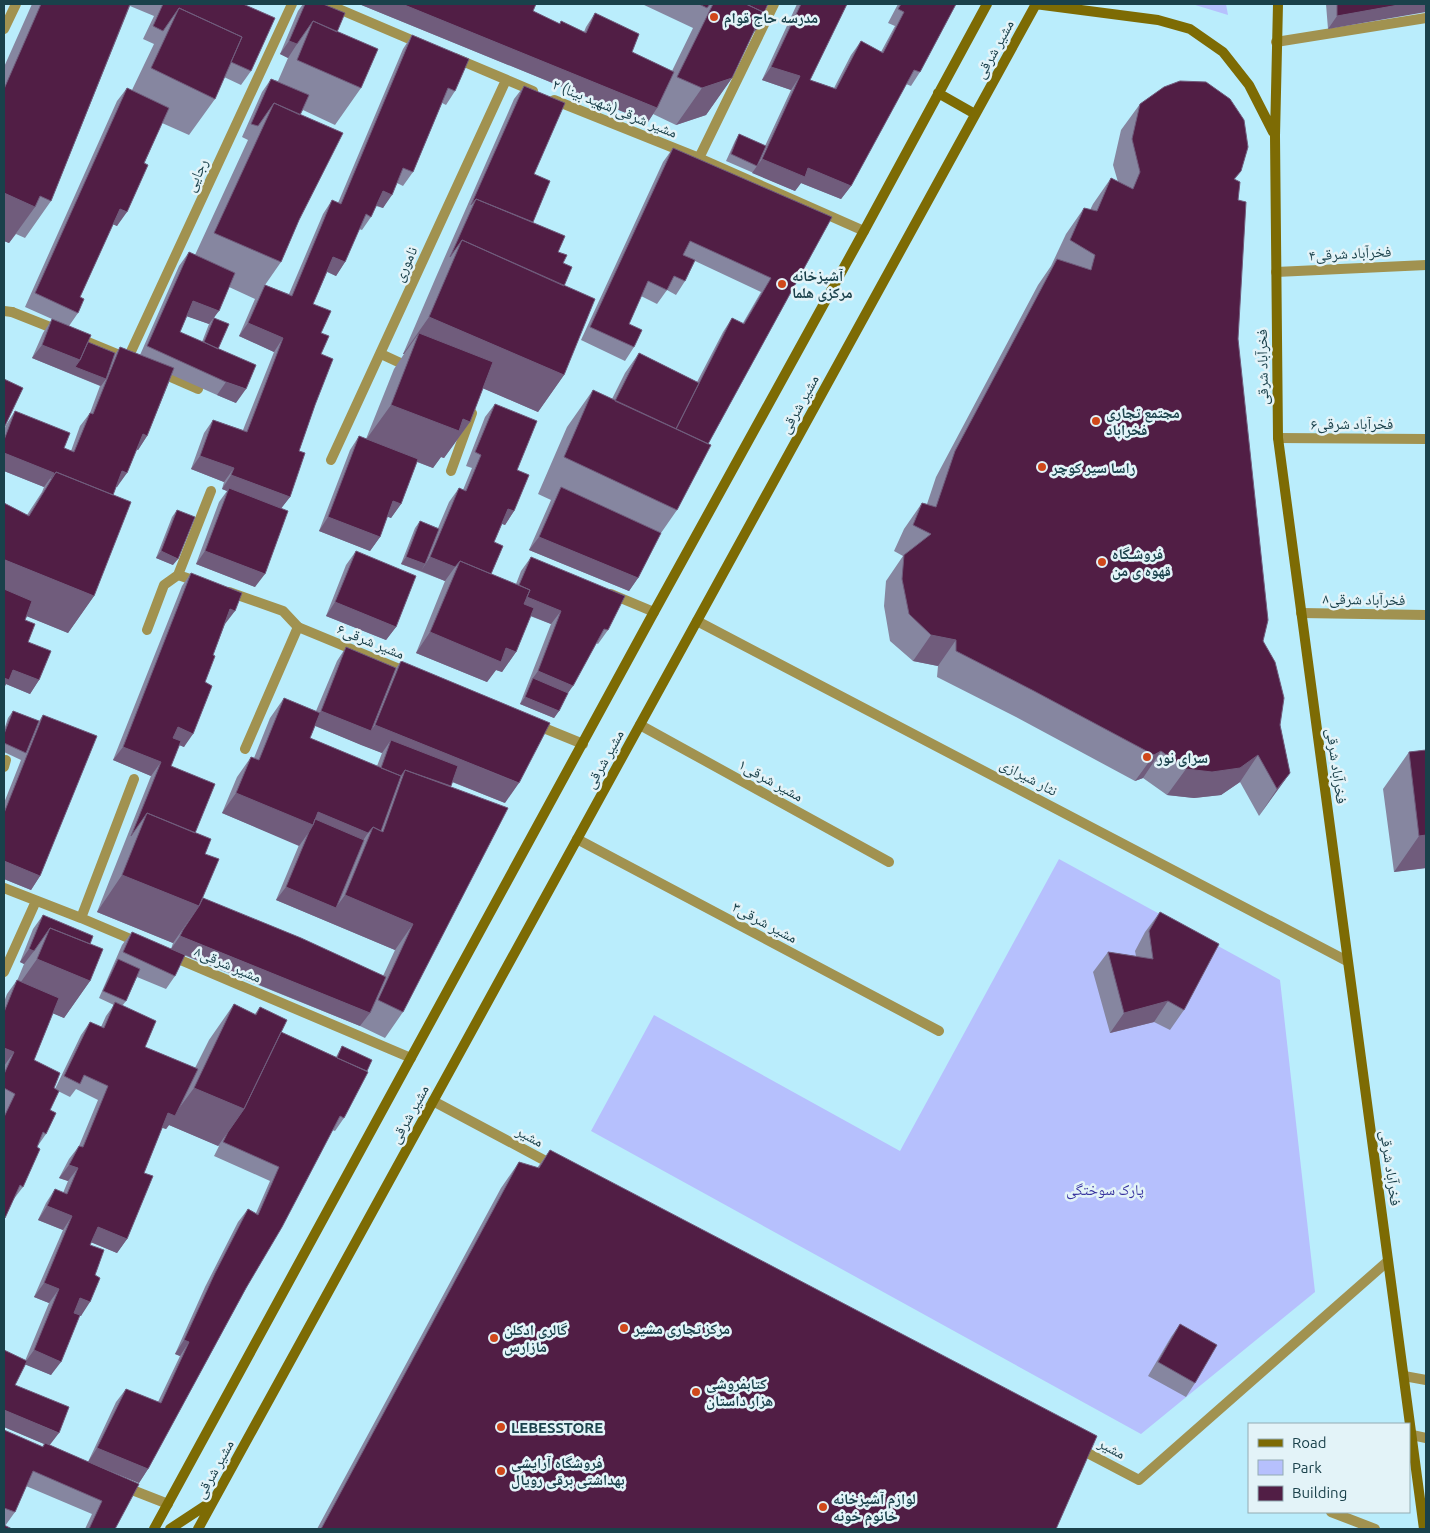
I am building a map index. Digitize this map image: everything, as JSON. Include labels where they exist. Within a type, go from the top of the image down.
[{"type":"main road","name":"مشیر شرقی","points":[[154,1529],[864,231],[986,4]]},
{"type":"main road","name":"مشیر شرقی","points":[[198,1529],[1036,4]]},
{"type":"main road","points":[[1036,4],[1158,20],[1190,29],[1222,52],[1249,84],[1274,136]]},
{"type":"main road","name":"فخرآباد شرقی","points":[[1278,4],[1274,136],[1278,438],[1424,1529]]},
{"type":"main road","points":[[938,93],[975,114]]},
{"type":"main road","points":[[170,1529],[214,1500]]},
{"type":"street","points":[[4,29],[16,4]]},
{"type":"street","name":"رجایی","points":[[137,362],[292,4]]},
{"type":"street","name":"۲ مشیر شرقی(شهید بینا)","points":[[327,4],[506,80],[700,158],[864,231]]},
{"type":"street","points":[[700,158],[774,4]]},
{"type":"street","points":[[1276,42],[1426,18]]},
{"type":"street","name":"ناموری","points":[[331,460],[506,80]]},
{"type":"street","name":"فخرآباد شرقی۴","points":[[1276,272],[1426,265]]},
{"type":"street","points":[[8,311],[137,362],[198,389]]},
{"type":"street","points":[[380,354],[416,370]]},
{"type":"street","points":[[451,470],[475,406]]},
{"type":"street","name":"فخرآباد شرقی۶","points":[[1278,438],[1426,439]]},
{"type":"street","points":[[147,630],[164,585],[178,575],[211,490]]},
{"type":"street","points":[[178,575],[283,611],[298,627],[245,749]]},
{"type":"street","points":[[602,591],[654,612]]},
{"type":"street","name":"فخرآباد شرقی۸","points":[[1301,613],[1426,615]]},
{"type":"street","name":"نثار شیرازی","points":[[696,621],[1347,961]]},
{"type":"street","name":"۶مشیر شرقی","points":[[298,627],[417,676]]},
{"type":"street","points":[[528,721],[583,744]]},
{"type":"street","name":"۱مشیر شرقی","points":[[640,725],[888,862]]},
{"type":"street","points":[[81,918],[134,779]]},
{"type":"street","name":"۳مشیر شرقی","points":[[577,839],[939,1031]]},
{"type":"street","points":[[4,888],[146,945]]},
{"type":"street","points":[[4,972],[36,901]]},
{"type":"street","name":"مشیر شرقی۸","points":[[164,953],[411,1058]]},
{"type":"street","name":"مشیر","points":[[433,1101],[564,1171]]},
{"type":"street","name":"مشیر","points":[[1070,1443],[1140,1480],[1388,1260]]},
{"type":"street","points":[[1404,1376],[1426,1380]]},
{"type":"street","points":[[1412,1434],[1426,1438]]},
{"type":"street","points":[[113,1483],[168,1504]]},
{"type":"street","points":[[1334,1513],[1375,1529]]},
{"type":"green space","points":[[1192,4],[1226,4],[1228,15]]},
{"type":"green space","name":"پارک سوختگی","points":[[1059,859],[1280,980],[1315,1292],[1141,1434],[591,1131],[654,1015],[900,1151]]},
{"type":"building","points":[[41,4],[130,4],[51,201],[40,196],[35,207],[4,193],[4,89]]},
{"type":"building","points":[[163,4],[243,4],[275,18],[251,71],[231,62],[242,37],[179,8],[163,31],[153,26]]},
{"type":"building","points":[[305,4],[323,4],[345,13],[337,32],[313,21],[297,44],[289,41]]},
{"type":"building","points":[[402,4],[536,4],[533,11],[560,24],[561,21],[586,33],[595,13],[639,34],[632,52],[674,72],[657,108]]},
{"type":"building","points":[[699,4],[710,4],[707,8]]},
{"type":"building","points":[[713,4],[746,4],[763,12],[732,78],[702,88],[677,77]]},
{"type":"building","points":[[746,4],[768,4],[756,30],[754,30],[763,12]]},
{"type":"building","points":[[801,4],[847,4],[810,80],[836,89],[861,41],[883,53],[904,12],[898,9],[901,4],[956,4],[920,72],[914,70],[851,186],[808,168],[805,177],[762,159],[800,76],[771,67]]},
{"type":"building","points":[[1337,4],[1404,4],[1337,16]]},
{"type":"building","points":[[179,8],[242,37],[215,99],[151,68]]},
{"type":"building","points":[[313,21],[378,49],[361,88],[297,60]]},
{"type":"building","points":[[412,35],[469,59],[455,91],[448,88],[413,172],[403,168],[392,195],[383,191],[371,217],[366,214],[345,262],[333,257],[313,304],[331,311],[321,333],[329,336],[321,354],[333,359],[299,451],[305,453],[290,497],[231,475],[234,468],[200,456],[213,420],[247,432],[283,338],[248,323],[265,285],[292,296],[332,200],[341,204]]},
{"type":"building","points":[[271,79],[309,95],[300,115],[274,103],[258,126],[251,124]]},
{"type":"building","name":"مجتمع تجاری فخراباد","points":[[1180,81],[1206,82],[1230,99],[1244,120],[1248,147],[1241,171],[1234,179],[1240,182],[1238,200],[1246,202],[1238,339],[1268,620],[1263,641],[1275,662],[1284,698],[1280,725],[1290,773],[1277,789],[1258,755],[1240,768],[1212,772],[1186,769],[1161,751],[1154,755],[956,651],[956,640],[931,635],[909,614],[902,579],[904,555],[931,534],[913,525],[922,503],[936,507],[955,451],[1057,259],[1091,270],[1095,255],[1070,240],[1084,208],[1097,211],[1111,178],[1133,189],[1140,172],[1132,139],[1140,104],[1164,87]]},
{"type":"building","points":[[524,86],[565,103],[534,174],[550,181],[533,222],[476,199],[471,205]]},
{"type":"building","points":[[127,88],[169,108],[144,163],[148,165],[127,212],[120,209],[80,297],[84,299],[78,313],[35,293]]},
{"type":"building","points":[[274,103],[343,133],[299,220],[281,262],[214,233]]},
{"type":"building","points":[[739,134],[766,146],[757,166],[731,154]]},
{"type":"building","points":[[673,148],[832,217],[708,444],[676,429],[732,318],[744,324],[771,278],[690,241],[683,255],[695,260],[685,281],[674,276],[667,290],[648,281],[629,324],[642,330],[634,347],[590,327]]},
{"type":"building","points":[[476,199],[565,236],[558,252],[567,255],[563,263],[572,267],[564,286],[462,240],[450,257]]},
{"type":"building","points":[[462,240],[595,299],[564,375],[429,317]]},
{"type":"building","points":[[189,252],[235,273],[219,311],[193,301],[180,332],[256,365],[246,389],[226,382],[147,346]]},
{"type":"building","points":[[214,318],[229,324],[218,349],[204,342]]},
{"type":"building","points":[[52,319],[91,335],[80,360],[42,345]]},
{"type":"building","points":[[419,333],[493,362],[470,422],[463,419],[459,431],[391,405]]},
{"type":"building","points":[[88,342],[115,353],[106,379],[75,367]]},
{"type":"building","points":[[120,347],[174,368],[147,436],[143,434],[127,473],[122,471],[113,495],[56,472],[51,479],[54,473],[4,453],[4,440],[15,411],[70,433],[64,448],[74,452],[90,413],[93,414]]},
{"type":"building","points":[[639,353],[699,383],[676,429],[615,401]]},
{"type":"building","points":[[4,379],[23,388],[4,428]]},
{"type":"building","points":[[593,390],[711,445],[677,510],[564,457]]},
{"type":"building","points":[[495,404],[537,421],[517,470],[529,475],[514,511],[508,509],[494,542],[503,546],[491,574],[460,561],[455,567],[430,557],[459,488],[466,491],[481,455],[475,452]]},
{"type":"building","points":[[359,436],[418,459],[401,504],[393,501],[380,537],[328,517]]},
{"type":"building","points":[[56,472],[131,502],[94,596],[4,561],[4,503],[29,516]]},
{"type":"building","points":[[561,487],[661,533],[638,578],[539,537]]},
{"type":"building","points":[[229,488],[288,511],[265,574],[205,551]]},
{"type":"building","points":[[177,510],[195,517],[178,559],[161,551]]},
{"type":"building","points":[[420,521],[439,529],[425,564],[406,557]]},
{"type":"building","points":[[356,551],[416,576],[396,627],[335,602]]},
{"type":"building","points":[[531,557],[625,596],[608,630],[604,629],[573,686],[538,671],[561,611],[527,597],[530,590],[519,585]]},
{"type":"building","points":[[460,561],[530,590],[524,604],[534,608],[516,652],[506,648],[501,662],[430,632]]},
{"type":"building","points":[[191,573],[242,593],[235,611],[230,609],[213,655],[215,656],[205,682],[212,686],[193,734],[178,727],[173,738],[181,741],[171,766],[215,784],[195,833],[147,813],[131,836],[161,762],[123,747]]},
{"type":"building","points":[[4,589],[32,601],[25,620],[35,624],[28,642],[51,651],[39,680],[13,670],[9,680],[4,678]]},
{"type":"building","points":[[346,647],[396,668],[371,731],[321,711]]},
{"type":"building","points":[[401,661],[550,723],[519,783],[375,725]]},
{"type":"building","points":[[533,678],[568,693],[559,711],[525,697]]},
{"type":"building","points":[[284,698],[320,713],[310,738],[401,776],[381,831],[373,827],[368,833],[318,812],[313,825],[236,793],[251,757],[259,760]]},
{"type":"building","points":[[13,711],[39,721],[26,753],[4,743],[4,734]]},
{"type":"building","points":[[43,715],[97,736],[40,876],[4,861],[4,813]]},
{"type":"building","points":[[391,740],[458,766],[451,786],[405,770],[401,776],[381,768]]},
{"type":"building","points":[[1426,750],[1426,835],[1419,836],[1409,752]]},
{"type":"building","points":[[405,770],[508,808],[403,1012],[378,1000],[413,924],[345,895],[373,827],[383,832]]},
{"type":"building","points":[[147,813],[211,839],[205,854],[219,859],[199,906],[122,875]]},
{"type":"building","points":[[315,819],[364,840],[336,908],[286,887]]},
{"type":"building","points":[[203,898],[301,938],[386,977],[370,1013],[180,936]]},
{"type":"building","points":[[1160,912],[1219,944],[1184,1010],[1168,1001],[1124,1013],[1108,952],[1153,959],[1149,931]]},
{"type":"building","points":[[43,915],[93,936],[90,944],[50,928],[34,951],[29,949]]},
{"type":"building","points":[[50,928],[103,949],[90,981],[37,959]]},
{"type":"building","points":[[132,932],[185,955],[175,976],[123,952]]},
{"type":"building","points":[[118,959],[140,969],[126,1001],[103,991]]},
{"type":"building","points":[[17,980],[59,998],[34,1060],[60,1073],[54,1088],[59,1091],[50,1110],[56,1113],[46,1134],[43,1132],[37,1147],[40,1149],[23,1187],[20,1185],[5,1218],[4,1117],[15,1094],[4,1088],[4,1074],[14,1052],[4,1048],[4,1012]]},
{"type":"building","points":[[115,1002],[156,1021],[145,1047],[198,1069],[175,1116],[168,1113],[144,1173],[153,1176],[127,1239],[98,1227],[90,1245],[104,1250],[95,1275],[100,1278],[90,1302],[80,1298],[74,1313],[80,1315],[61,1362],[34,1350],[59,1289],[44,1283],[72,1216],[47,1206],[55,1189],[67,1194],[78,1168],[69,1165],[79,1146],[83,1147],[108,1086],[84,1075],[80,1084],[64,1076],[90,1022],[104,1028]]},
{"type":"building","points":[[234,1004],[256,1015],[260,1007],[287,1020],[244,1109],[194,1088]]},
{"type":"building","points":[[281,1032],[368,1072],[344,1118],[340,1116],[282,1227],[246,1288],[148,1469],[97,1448],[126,1389],[161,1403],[189,1342],[184,1340],[215,1273],[248,1209],[258,1215],[279,1167],[223,1142],[244,1109]]},
{"type":"building","points":[[342,1046],[372,1060],[367,1071],[337,1058]]},
{"type":"building","name":"مرکز تجاری مشیر","points":[[550,1150],[1097,1436],[1056,1529],[321,1529],[519,1162],[539,1168]]},
{"type":"building","points":[[1180,1324],[1217,1345],[1195,1383],[1158,1362]]},
{"type":"building","points":[[4,1350],[27,1361],[15,1385],[69,1407],[59,1433],[4,1410]]},
{"type":"building","points":[[4,1430],[43,1447],[45,1443],[139,1484],[115,1529],[89,1529],[102,1501],[33,1471],[15,1512],[4,1508]]},
{"type":"building","points":[[4,1525],[12,1529],[4,1529]]},
{"type":"place","name":"مدرسه حاج قوام","points":[[714,17]]},
{"type":"place","name":"آشپزخانه مرکزی هلما","points":[[782,284]]},
{"type":"place","name":"مجتمع تجاری فخراباد","points":[[1096,421]]},
{"type":"place","name":"راسا سیر کوچر","points":[[1042,467]]},
{"type":"place","name":"فروشـگاه قهوه ی من","points":[[1102,562]]},
{"type":"place","name":"سرای نور","points":[[1147,757]]},
{"type":"place","name":"مرکز تجاری مشیر","points":[[624,1328]]},
{"type":"place","name":"گالری ادکلن مازارس","points":[[494,1338]]},
{"type":"place","name":"کتابفروشی هزار داستان","points":[[696,1392]]},
{"type":"place","name":"LEBESSTORE","points":[[501,1427]]},
{"type":"place","name":"فروشگاه آرایشی بهداشتی برقی رویال","points":[[501,1471]]},
{"type":"place","name":"لوازم آشپزخانه خانوم خونه","points":[[823,1507]]}]
